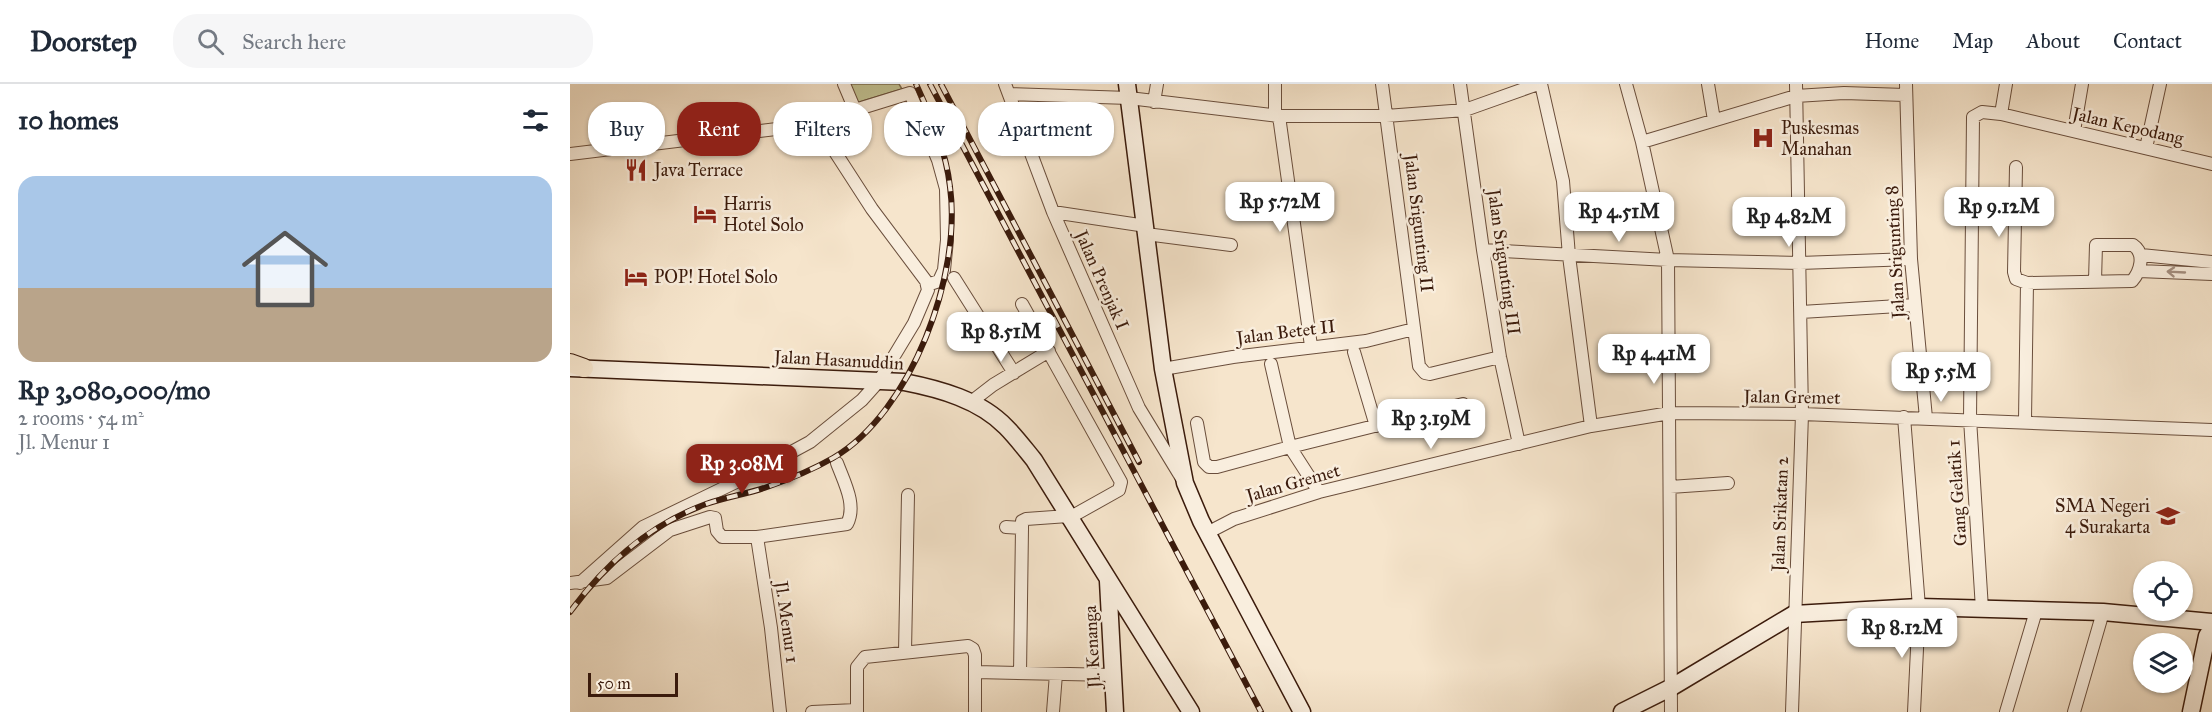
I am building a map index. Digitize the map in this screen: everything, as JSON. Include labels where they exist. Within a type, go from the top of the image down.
[{"type":"main road","points":[[1128,91],[1163,369],[1185,483],[1207,533],[1302,712]]},
{"type":"main road","name":"Jalan Hasanuddin","points":[[574,368],[915,384],[946,392],[971,402],[1006,426],[1034,460],[1191,712]]},
{"type":"main road","name":"Jl. Kenanga","points":[[1108,580],[1115,712]]},
{"type":"main road","points":[[1622,712],[1672,687],[1794,614],[1919,607],[2103,612],[2212,622]]},
{"type":"main road","points":[[2191,712],[2207,636],[2212,628]]},
{"type":"main road","points":[[2198,712],[2212,652]]},
{"type":"street","points":[[844,84],[852,102]]},
{"type":"street","points":[[1154,102],[1157,84]]},
{"type":"street","points":[[1275,84],[1277,116],[1311,346]]},
{"type":"street","name":"Jalan Srigunting II","points":[[1382,84],[1419,366],[1425,373],[1430,374],[1500,357]]},
{"type":"street","name":"Jalan Srigunting III","points":[[1460,84],[1500,357],[1519,444]]},
{"type":"street","points":[[1007,89],[1128,91],[1154,102],[1277,116],[1386,116],[1465,110],[1540,84],[1560,161],[1569,256],[1591,426]]},
{"type":"street","points":[[1626,84],[1642,142],[1668,260],[1671,712]]},
{"type":"street","points":[[1708,84],[1714,120]]},
{"type":"street","points":[[2001,114],[2006,84]]},
{"type":"street","points":[[2074,131],[2082,84]]},
{"type":"street","points":[[2146,148],[2160,84]]},
{"type":"street","name":"Jalan Prenjak I","points":[[1007,89],[1053,212],[1139,408],[1185,483]]},
{"type":"street","points":[[1642,142],[1714,120],[1796,90],[1844,93],[1905,89]]},
{"type":"street","name":"Jalan Srigunting 8","points":[[1905,89],[1911,259],[1926,418]]},
{"type":"street","name":"Jalan Srikatan 2","points":[[1792,712],[1802,414],[1796,90]]},
{"type":"street","points":[[872,105],[908,93],[911,95],[942,172],[947,205],[944,270],[939,280],[927,285]]},
{"type":"street","name":"Gang Gelatik 1","points":[[1982,609],[1970,419],[1972,120],[1979,112],[2001,114]]},
{"type":"street","name":"Jalan Kepodang","points":[[2001,114],[2212,164]]},
{"type":"street","points":[[570,153],[773,129]]},
{"type":"street","points":[[575,583],[643,527],[671,511],[736,482],[810,442],[862,400],[879,381],[914,322],[928,290],[927,285],[872,209],[838,156]]},
{"type":"street","points":[[2016,167],[2014,272],[2016,279],[2027,283],[2130,282],[2134,280],[2139,271],[2140,255],[2137,248],[2097,244],[2094,248],[2095,281]]},
{"type":"street","points":[[1053,212],[1231,245]]},
{"type":"street","points":[[1483,249],[1569,256],[1668,260],[1800,263],[1911,259]]},
{"type":"street","points":[[2140,255],[2212,262]]},
{"type":"street","points":[[2139,271],[2212,274]]},
{"type":"street","points":[[954,278],[1014,373]]},
{"type":"street","points":[[2025,419],[2027,283]]},
{"type":"street","points":[[1020,673],[1022,521],[1069,517],[1119,490],[1122,485],[1022,304]]},
{"type":"street","points":[[1801,312],[1914,304]]},
{"type":"street","name":"Jalan Betet II","points":[[1163,369],[1311,346],[1366,340],[1414,329]]},
{"type":"street","points":[[971,402],[1049,351]]},
{"type":"street","points":[[1354,352],[1376,426]]},
{"type":"street","points":[[1271,364],[1290,447],[1319,492]]},
{"type":"street","points":[[1197,423],[1204,462],[1209,467],[1217,467],[1462,404]]},
{"type":"street","name":"Jalan Gremet","points":[[1207,533],[1234,519],[1319,492],[1591,426],[1670,413],[1970,419],[2212,430]]},
{"type":"street","points":[[1904,417],[1919,607],[1914,712]]},
{"type":"street","points":[[575,583],[595,581],[610,576],[663,534],[711,516],[715,518],[720,537],[757,537],[847,524],[851,514],[849,498],[837,463]]},
{"type":"street","points":[[1670,487],[1728,483]]},
{"type":"street","points":[[905,652],[908,495]]},
{"type":"street","points":[[1006,527],[1022,528]]},
{"type":"street","name":"Jl. Menur 1","points":[[757,537],[771,628],[780,712]]},
{"type":"street","points":[[2006,712],[2036,610]]},
{"type":"street","points":[[2074,712],[2103,612]]},
{"type":"street","points":[[812,712],[856,711],[857,667],[861,659],[905,652],[971,647],[975,655],[975,712]]},
{"type":"street","points":[[976,672],[1113,675]]},
{"type":"street","points":[[1053,712],[1056,674]]},
{"type":"green space","points":[[848,84],[899,84],[902,89],[859,102],[856,102]]},
{"type":"railway","points":[[570,612],[598,577],[647,534],[706,504],[767,487],[833,458],[861,437],[886,408],[908,375],[926,338],[939,299],[948,260],[952,222],[950,187],[945,160],[916,84]]},
{"type":"railway","points":[[930,84],[1261,712]]},
{"type":"railway","points":[[941,84],[1139,462]]},
{"type":"place","name":"Puskesmas Manahan","points":[[1763,138]]},
{"type":"place","name":"Java Terrace","points":[[636,170]]},
{"type":"place","name":"Harris Hotel Solo","points":[[705,214]]},
{"type":"place","name":"POP! Hotel Solo","points":[[636,277]]},
{"type":"place","name":"SMA Negeri 4 Surakarta","points":[[2168,516]]}]
